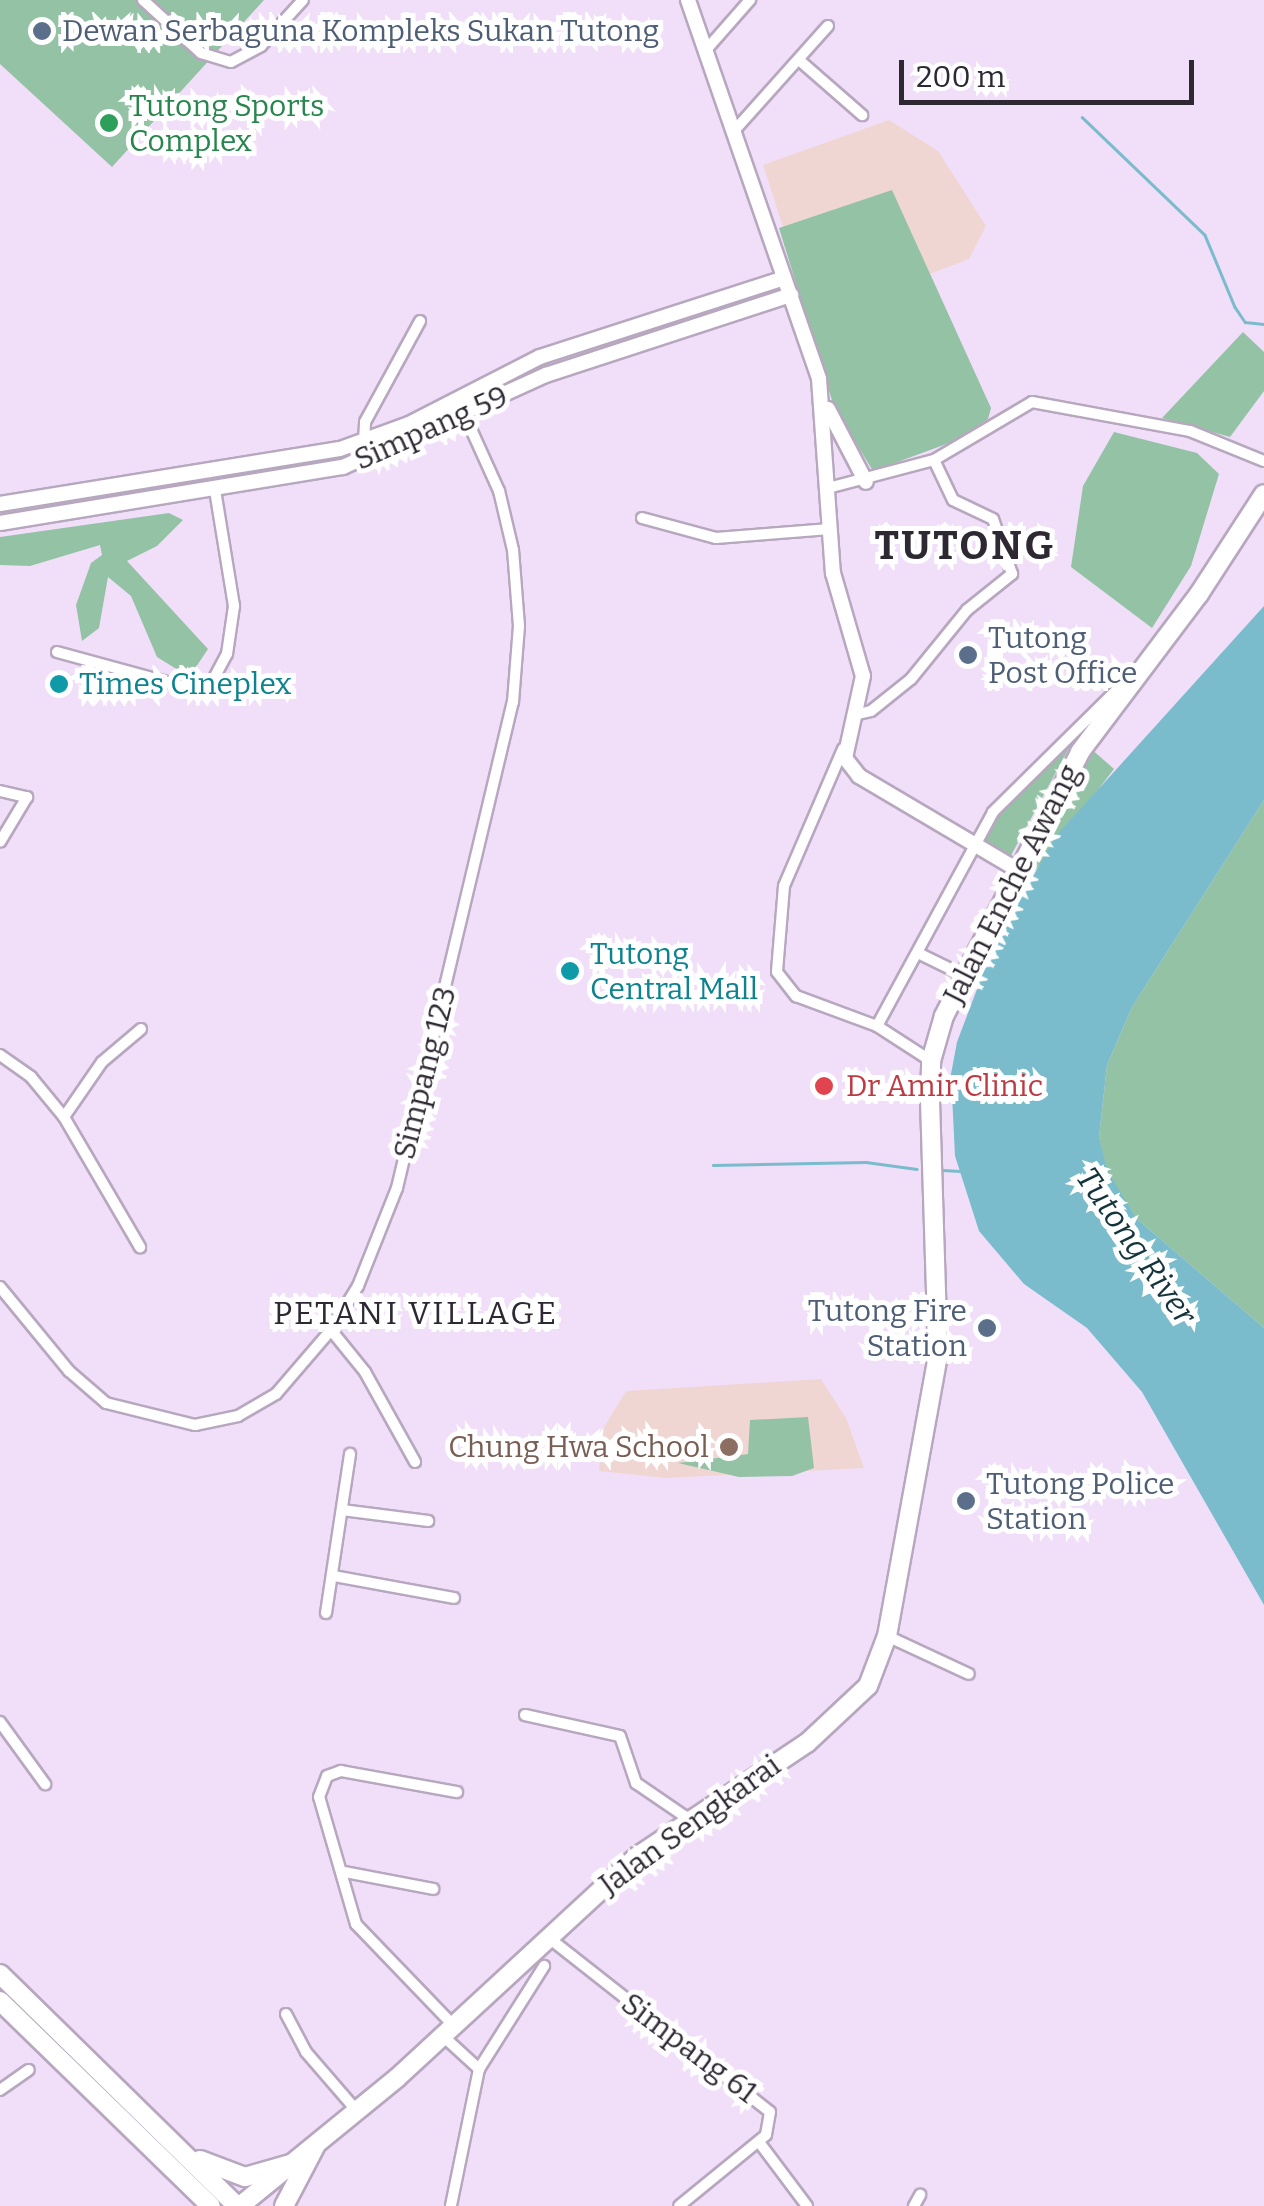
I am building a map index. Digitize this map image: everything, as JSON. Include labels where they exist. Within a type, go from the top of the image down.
[{"type":"main road","name":"Jalan Enche Awang","points":[[940,1330],[929,1173],[931,1061],[962,974],[1080,752],[1199,594],[1264,494]]},
{"type":"main road","name":"Jalan Sengkarai","points":[[238,2206],[358,2112],[638,1856],[835,1722],[868,1686],[886,1636],[940,1330]]},
{"type":"main road","points":[[0,1974],[238,2206]]},
{"type":"main road","points":[[0,2001],[210,2206]]},
{"type":"main road","points":[[166,2137],[234,2176],[294,2164]]},
{"type":"main road","points":[[284,2206],[316,2147]]},
{"type":"street","points":[[143,0],[200,53],[232,62],[261,46],[303,0]]},
{"type":"street","points":[[688,0],[823,400],[866,482]]},
{"type":"street","points":[[706,50],[750,0]]},
{"type":"street","points":[[734,131],[828,26]]},
{"type":"street","points":[[799,60],[862,115]]},
{"type":"street","name":"Simpang 59","points":[[0,504],[297,458],[364,442],[588,338],[784,278]]},
{"type":"street","name":"Simpang 59","points":[[0,522],[343,467],[546,375],[790,295]]},
{"type":"street","name":"Simpang 59","points":[[364,442],[365,422],[420,321]]},
{"type":"street","name":"Simpang 123","points":[[0,1287],[70,1370],[106,1402],[195,1425],[238,1416],[276,1394],[331,1330],[382,1238],[513,702],[518,626],[513,550],[499,491],[458,398]]},
{"type":"street","points":[[823,400],[837,593],[862,664],[848,737],[784,886],[777,972],[796,996],[877,1026],[931,1061]]},
{"type":"street","points":[[828,488],[866,482],[934,460],[1032,402],[1190,431],[1264,462]]},
{"type":"street","points":[[854,714],[871,712],[911,679],[967,610],[1012,574],[993,519],[953,500],[934,460]]},
{"type":"street","points":[[57,652],[189,688],[213,680],[227,654],[234,606],[215,490]]},
{"type":"street","points":[[642,518],[716,538],[830,530]]},
{"type":"street","points":[[877,1026],[1012,787],[1134,676]]},
{"type":"street","points":[[848,737],[846,758],[859,776],[1016,869]]},
{"type":"street","points":[[825,795],[842,776],[859,776]]},
{"type":"street","points":[[0,791],[27,798],[0,842]]},
{"type":"street","points":[[920,954],[962,974]]},
{"type":"street","points":[[64,1117],[105,1059],[141,1029]]},
{"type":"street","points":[[0,1054],[30,1076],[64,1117],[140,1246]]},
{"type":"street","points":[[331,1330],[366,1372],[415,1462]]},
{"type":"street","points":[[326,1613],[350,1454]]},
{"type":"street","points":[[342,1510],[428,1521]]},
{"type":"street","points":[[334,1576],[454,1598]]},
{"type":"street","points":[[886,1636],[969,1674]]},
{"type":"street","points":[[524,1715],[620,1736],[636,1783],[693,1822]]},
{"type":"street","points":[[0,1722],[45,1784]]},
{"type":"street","points":[[458,1792],[341,1771],[327,1776],[320,1808],[345,1872],[356,1924],[479,2069]]},
{"type":"street","points":[[345,1872],[434,1889]]},
{"type":"street","name":"Simpang 61","points":[[548,1937],[764,2105],[772,2118],[760,2142],[680,2206]]},
{"type":"street","points":[[451,2206],[479,2069],[544,1966]]},
{"type":"street","points":[[286,2014],[306,2052],[358,2112]]},
{"type":"street","points":[[0,2090],[28,2070]]},
{"type":"street","points":[[760,2142],[807,2206]]},
{"type":"shaded area","points":[[889,120],[938,151],[986,226],[969,259],[930,274],[892,190],[783,227],[763,165]]},
{"type":"shaded area","name":"Chung Hwa School","points":[[821,1379],[846,1418],[864,1468],[666,1478],[599,1471],[604,1427],[626,1391]]},
{"type":"green space","name":"Tutong Sports Complex","points":[[0,0],[264,0],[112,167],[0,64]]},
{"type":"green space","points":[[892,190],[991,408],[988,419],[960,439],[873,471],[834,407],[779,228]]},
{"type":"green space","points":[[1243,332],[1264,352],[1264,391],[1230,437],[1162,418]]},
{"type":"green space","points":[[1114,432],[1197,453],[1219,474],[1191,566],[1152,628],[1071,567],[1083,486]]},
{"type":"green space","points":[[169,513],[183,520],[157,546],[127,561],[208,649],[196,667],[178,670],[157,657],[131,596],[108,577],[99,628],[82,641],[76,605],[91,563],[102,555],[100,545],[30,566],[0,565],[0,537]]},
{"type":"green space","points":[[1082,724],[1007,863],[977,844],[991,820]]},
{"type":"green space","points":[[1089,747],[1114,769],[1026,883],[978,988],[963,980]]},
{"type":"green space","points":[[1264,800],[1264,1328],[1137,1219],[1106,1170],[1099,1137],[1107,1065],[1132,1007]]},
{"type":"green space","points":[[808,1417],[814,1468],[792,1476],[739,1477],[678,1463],[748,1454],[750,1420]]},
{"type":"water","name":"Tutong River","points":[[1264,606],[1264,800],[1132,1007],[1107,1065],[1099,1137],[1107,1170],[1137,1219],[1264,1328],[1264,1605],[1142,1392],[1087,1328],[1024,1284],[979,1231],[955,1156],[951,1074],[957,1042],[993,947],[1056,836]]},
{"type":"waterway","points":[[1082,117],[1205,235],[1235,307],[1245,322],[1264,324]]},
{"type":"waterway","points":[[713,1165],[866,1162],[917,1169]]},
{"type":"waterway","points":[[942,1170],[960,1171]]},
{"type":"place","name":"Dewan Serbaguna Kompleks Sukan Tutong","points":[[42,31]]},
{"type":"place","name":"Tutong Sports Complex","points":[[109,123]]},
{"type":"place","name":"Tutong Post Office","points":[[968,655]]},
{"type":"place","name":"Times Cineplex","points":[[59,684]]},
{"type":"place","name":"Tutong Central Mall","points":[[570,971]]},
{"type":"place","name":"Dr Amir Clinic","points":[[824,1086]]},
{"type":"place","name":"Tutong Fire Station","points":[[987,1328]]},
{"type":"place","name":"Chung Hwa School","points":[[729,1447]]},
{"type":"place","name":"Tutong Police Station","points":[[966,1501]]},
{"type":"district","name":"TUTONG","points":[[965,546]]},
{"type":"district","name":"PETANI VILLAGE","points":[[416,1313]]}]
